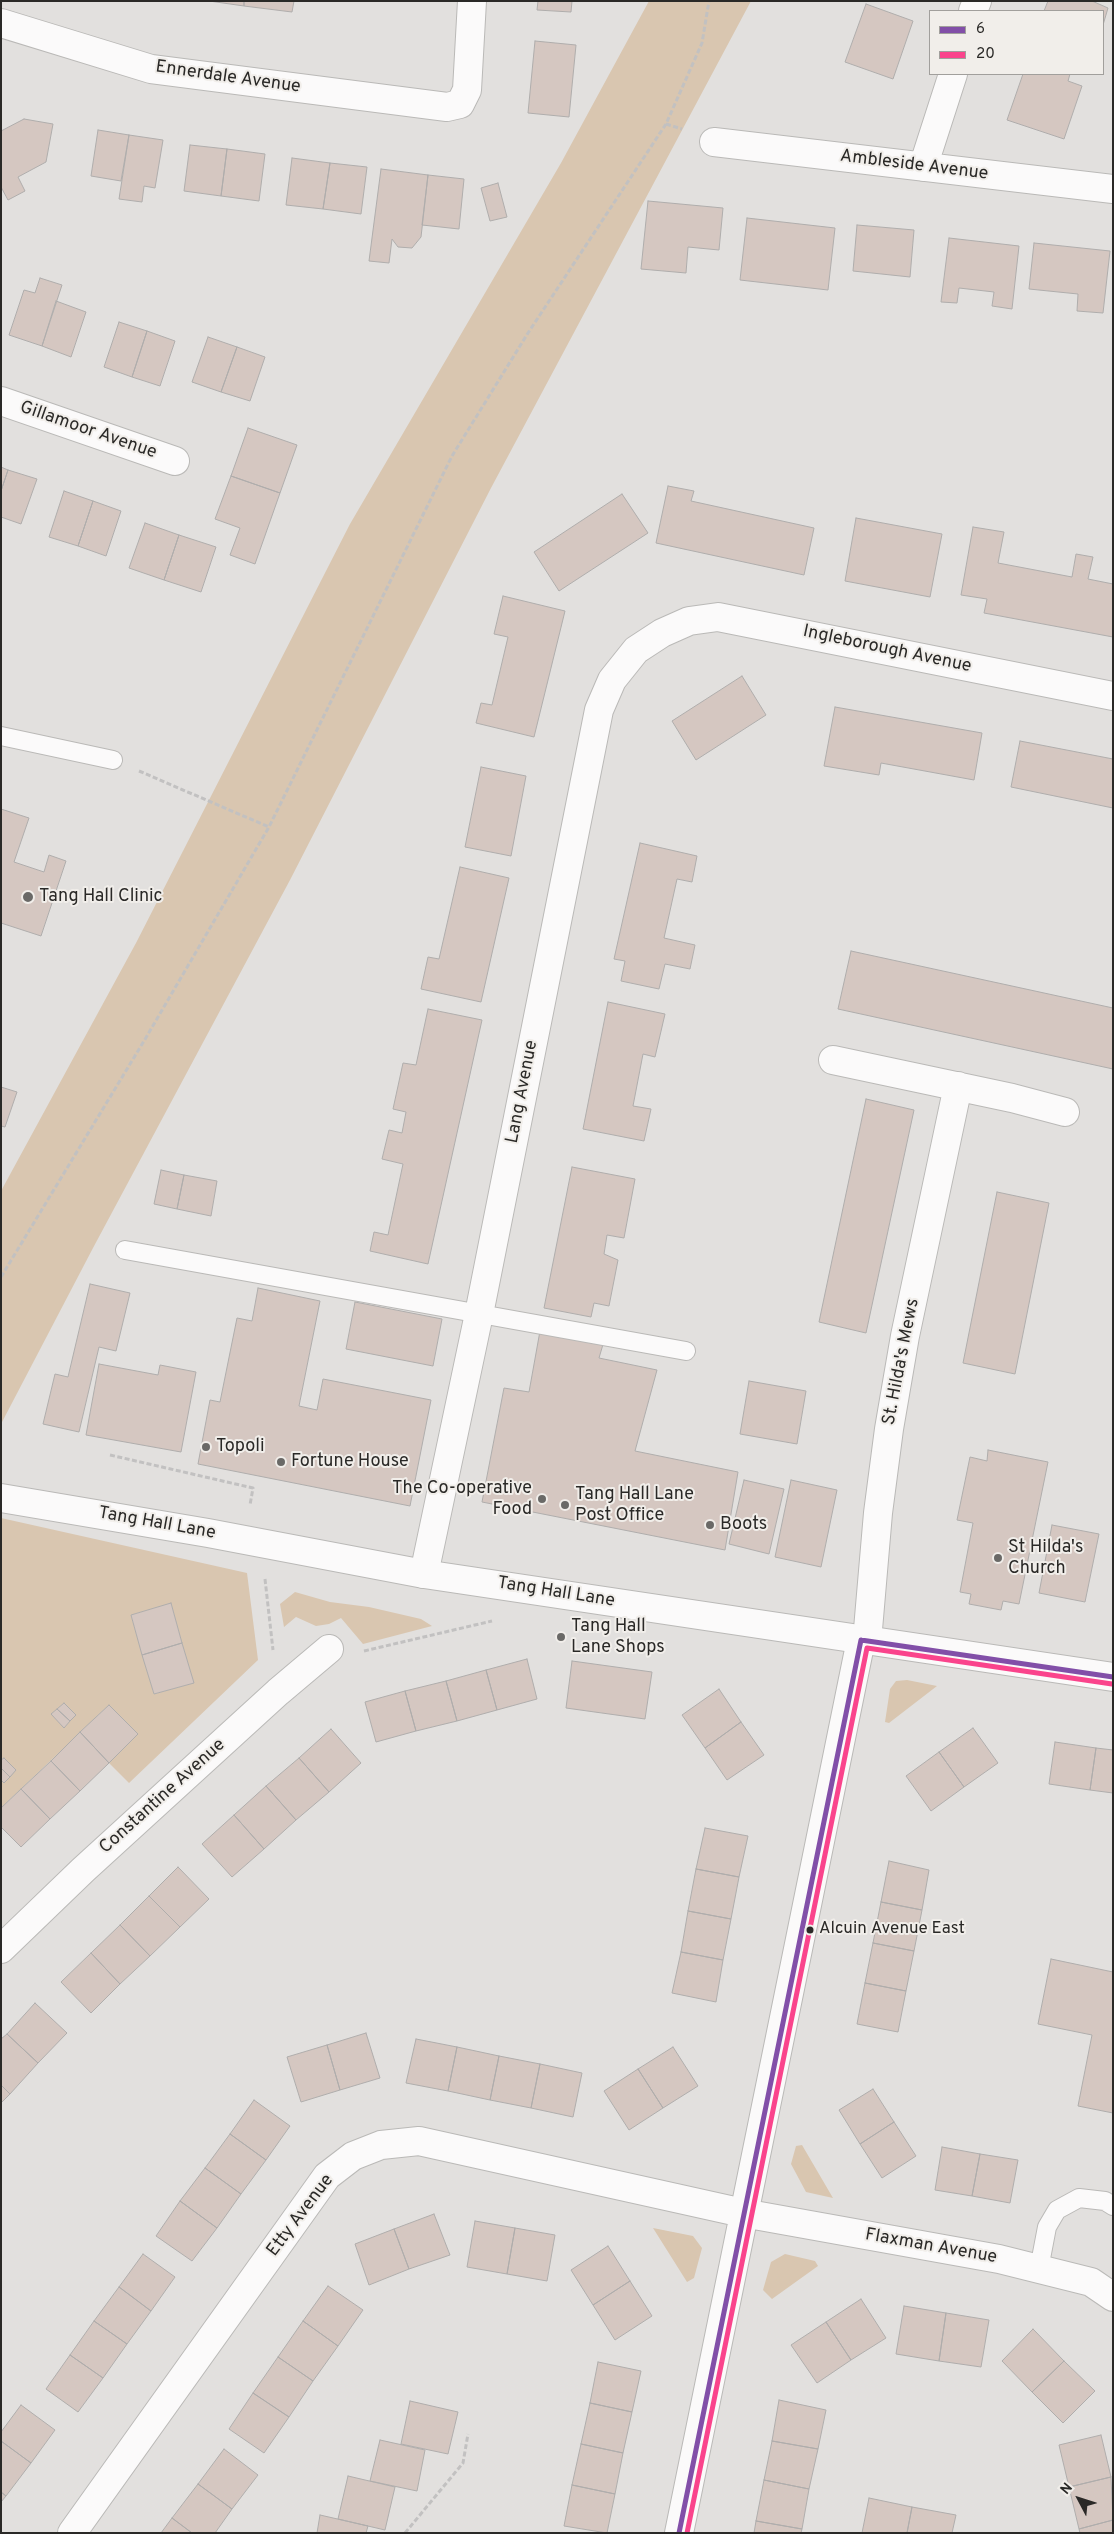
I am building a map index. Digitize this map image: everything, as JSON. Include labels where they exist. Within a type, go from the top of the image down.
[{"type":"street","name":"Ennerdale Avenue","points":[[1,23],[151,69],[448,108],[460,104],[467,90],[472,1]]},
{"type":"street","points":[[923,167],[953,75]]},
{"type":"street","name":"Ambleside Avenue","points":[[714,142],[1113,189]]},
{"type":"street","name":"Gillamoor Avenue","points":[[1,401],[175,461]]},
{"type":"street","name":"Ingleborough Avenue","points":[[662,633],[689,621],[718,617],[1113,696]]},
{"type":"street","name":"Lang Avenue","points":[[424,1574],[479,1314],[599,710],[612,680],[636,650],[662,633]]},
{"type":"street","points":[[833,1060],[958,1086],[1065,1112]]},
{"type":"street","name":"St. Hilda's Mews","points":[[678,2533],[743,2213],[864,1640],[889,1429],[905,1336],[958,1086]]},
{"type":"street","name":"Tang Hall Lane","points":[[1,1498],[63,1507],[424,1574],[1113,1678]]},
{"type":"street","name":"Constantine Avenue","points":[[1,1949],[83,1870],[278,1692],[329,1649]]},
{"type":"street","name":"Etty Avenue","points":[[72,2533],[327,2176],[353,2156],[382,2145],[419,2140],[743,2213]]},
{"type":"street","name":"Flaxman Avenue","points":[[743,2213],[999,2258],[1091,2282],[1113,2297]]},
{"type":"lane","points":[[1,736],[113,760]]},
{"type":"lane","points":[[125,1250],[686,1351]]},
{"type":"lane","points":[[1039,2269],[1047,2227],[1057,2210],[1079,2198],[1104,2201],[1113,2206]]},
{"type":"path","points":[[1,1276],[139,1050],[269,828],[452,456],[528,333],[666,124],[702,43],[710,1]]},
{"type":"path","points":[[113,760],[269,828]]},
{"type":"path","points":[[110,1455],[253,1488],[250,1507]]},
{"type":"path","points":[[261,1544],[278,1692]]},
{"type":"path","points":[[329,1649],[357,1652],[518,1615],[539,1591]]},
{"type":"path","points":[[405,2533],[462,2463],[468,2434]]},
{"type":"shaded area","points":[[649,1],[751,1],[491,488],[290,880],[1,1424],[1,1191],[136,943],[350,524],[561,163]]},
{"type":"shaded area","points":[[1,1518],[247,1573],[258,1660],[129,1783],[109,1763],[138,1734],[109,1705],[1,1808],[1,1780],[16,1770],[4,1758],[1,1760]],"holes":[[[171,1604],[193,1683],[154,1694],[131,1615]],[[64,1703],[76,1715],[64,1727],[52,1714]]]},
{"type":"shaded area","points":[[295,1592],[330,1602],[369,1607],[421,1619],[432,1626],[363,1644],[341,1618],[329,1624],[316,1626],[296,1617],[284,1627],[280,1604]]},
{"type":"shaded area","points":[[907,1680],[937,1686],[889,1723],[885,1722],[890,1689],[896,1681]]},
{"type":"shaded area","points":[[802,2145],[833,2198],[806,2192],[791,2164],[796,2146]]},
{"type":"shaded area","points":[[653,2228],[693,2236],[702,2248],[694,2278],[687,2282]]},
{"type":"shaded area","points":[[785,2254],[815,2261],[818,2266],[772,2299],[763,2290],[771,2262]]},
{"type":"building","points":[[209,1],[244,1],[244,6]]},
{"type":"building","points":[[244,1],[294,1],[292,12],[244,6]]},
{"type":"building","points":[[538,1],[572,1],[571,12],[537,10]]},
{"type":"building","points":[[1048,1],[1092,1],[1108,8],[1104,22],[1104,10],[1044,10]]},
{"type":"building","points":[[866,4],[913,21],[893,79],[845,62]]},
{"type":"building","points":[[535,41],[576,45],[569,117],[528,113]]},
{"type":"building","points":[[1023,75],[1070,75],[1068,81],[1082,86],[1064,139],[1007,120]]},
{"type":"building","points":[[24,119],[53,124],[46,162],[18,177],[25,191],[8,200],[1,187],[1,131]]},
{"type":"building","points":[[98,130],[129,135],[121,181],[91,176]]},
{"type":"building","points":[[129,135],[163,140],[155,188],[144,186],[142,202],[119,199]]},
{"type":"building","points":[[190,145],[227,149],[221,196],[184,191]]},
{"type":"building","points":[[227,149],[265,154],[259,201],[221,196]]},
{"type":"building","points":[[292,158],[330,163],[323,209],[286,205]]},
{"type":"building","points":[[330,163],[367,167],[361,214],[323,209]]},
{"type":"building","points":[[381,169],[428,175],[421,237],[412,248],[398,247],[392,239],[389,263],[369,261]]},
{"type":"building","points":[[428,175],[464,179],[459,229],[422,225]]},
{"type":"building","points":[[498,183],[507,217],[490,221],[481,188]]},
{"type":"building","points":[[648,201],[723,208],[719,250],[688,247],[686,273],[641,269]]},
{"type":"building","points":[[747,218],[835,228],[828,290],[740,280]]},
{"type":"building","points":[[857,225],[914,230],[910,277],[853,271]]},
{"type":"building","points":[[949,238],[1019,246],[1012,309],[992,306],[994,292],[959,288],[957,303],[941,302]]},
{"type":"building","points":[[1034,243],[1110,251],[1103,313],[1077,311],[1078,294],[1029,289]]},
{"type":"building","points":[[40,278],[62,285],[42,346],[9,335],[24,290],[35,293]]},
{"type":"building","points":[[56,301],[86,312],[71,357],[42,346]]},
{"type":"building","points":[[119,322],[147,331],[132,377],[104,367]]},
{"type":"building","points":[[147,331],[175,341],[160,386],[132,377]]},
{"type":"building","points":[[208,337],[237,347],[221,392],[192,382]]},
{"type":"building","points":[[237,347],[265,357],[250,401],[221,392]]},
{"type":"building","points":[[248,428],[297,445],[280,493],[231,476]]},
{"type":"building","points":[[1,467],[8,470],[1,491]]},
{"type":"building","points":[[8,470],[37,479],[21,524],[1,517],[1,491]]},
{"type":"building","points":[[231,476],[280,493],[255,564],[230,555],[240,528],[215,519]]},
{"type":"building","points":[[668,486],[694,491],[691,501],[814,528],[804,575],[656,543]]},
{"type":"building","points":[[64,491],[93,501],[78,546],[49,537]]},
{"type":"building","points":[[622,494],[648,533],[559,591],[534,552]]},
{"type":"building","points":[[93,501],[121,511],[106,556],[78,546]]},
{"type":"building","points":[[856,518],[942,534],[930,597],[845,581]]},
{"type":"building","points":[[145,523],[179,535],[164,580],[129,568]]},
{"type":"building","points":[[973,527],[1004,532],[998,563],[1072,577],[1076,554],[1093,557],[1088,579],[1113,584],[1113,637],[984,613],[987,599],[961,595]]},
{"type":"building","points":[[179,535],[216,547],[201,592],[164,580]]},
{"type":"building","points":[[503,596],[565,611],[534,737],[476,723],[481,703],[492,705],[508,637],[494,634]]},
{"type":"building","points":[[742,676],[766,715],[696,760],[672,721]]},
{"type":"building","points":[[835,707],[982,733],[974,780],[881,763],[879,775],[824,766]]},
{"type":"building","points":[[1020,741],[1113,759],[1113,808],[1011,787]]},
{"type":"building","points":[[481,767],[526,776],[511,856],[465,847]]},
{"type":"building","name":"Tang Hall Clinic","points":[[1,809],[29,818],[14,862],[44,872],[49,855],[66,861],[41,936],[1,923]]},
{"type":"building","points":[[640,843],[697,856],[692,882],[677,879],[664,938],[695,945],[690,969],[665,964],[659,989],[621,981],[625,961],[614,959]]},
{"type":"building","points":[[460,867],[509,878],[481,1002],[421,989],[428,957],[439,959]]},
{"type":"building","points":[[851,951],[1113,1008],[1113,1069],[838,1009]]},
{"type":"building","points":[[608,1002],[665,1014],[655,1057],[643,1054],[633,1106],[651,1109],[644,1141],[583,1129]]},
{"type":"building","points":[[428,1009],[482,1020],[428,1264],[370,1251],[374,1232],[388,1235],[403,1164],[382,1159],[389,1130],[402,1133],[406,1112],[393,1109],[403,1063],[416,1065]]},
{"type":"building","points":[[1,1087],[17,1092],[5,1127],[1,1126]]},
{"type":"building","points":[[866,1099],[914,1110],[866,1333],[819,1322]]},
{"type":"building","points":[[572,1167],[635,1179],[624,1238],[607,1235],[604,1254],[618,1260],[609,1306],[594,1303],[591,1317],[544,1308]]},
{"type":"building","points":[[161,1170],[184,1175],[177,1209],[154,1204]]},
{"type":"building","points":[[184,1175],[217,1181],[211,1216],[177,1209]]},
{"type":"building","points":[[997,1192],[1049,1203],[1015,1374],[963,1363]]},
{"type":"building","points":[[90,1284],[130,1293],[116,1351],[99,1347],[79,1432],[43,1424],[55,1374],[68,1377]]},
{"type":"building","points":[[258,1288],[320,1301],[299,1406],[317,1410],[323,1379],[431,1400],[410,1506],[198,1464],[210,1400],[220,1402],[237,1318],[252,1321]]},
{"type":"building","points":[[355,1302],[442,1319],[433,1366],[346,1349]]},
{"type":"building","points":[[540,1331],[604,1341],[599,1358],[657,1370],[635,1451],[738,1472],[725,1550],[482,1502],[504,1388],[529,1392]]},
{"type":"building","points":[[99,1364],[158,1375],[160,1365],[196,1372],[181,1452],[86,1435]]},
{"type":"building","points":[[749,1381],[806,1391],[797,1444],[740,1434]]},
{"type":"building","name":"St Hilda's Church","points":[[988,1450],[1048,1462],[1019,1604],[1003,1601],[1001,1610],[969,1604],[971,1594],[960,1592],[973,1523],[957,1520],[970,1457],[987,1461]]},
{"type":"building","points":[[744,1480],[784,1489],[769,1554],[729,1544]]},
{"type":"building","points":[[791,1480],[837,1490],[821,1567],[775,1557]]},
{"type":"building","points":[[1052,1525],[1099,1534],[1085,1602],[1039,1593]]},
{"type":"building","points":[[171,1603],[182,1643],[142,1655],[131,1615]]},
{"type":"building","points":[[182,1643],[194,1683],[154,1694],[142,1655]]},
{"type":"building","points":[[527,1659],[537,1699],[497,1710],[486,1670]]},
{"type":"building","points":[[572,1661],[652,1672],[645,1719],[566,1708]]},
{"type":"building","points":[[486,1670],[497,1710],[457,1721],[446,1681]]},
{"type":"building","points":[[446,1681],[457,1721],[416,1731],[405,1691]]},
{"type":"building","points":[[719,1689],[741,1722],[705,1748],[682,1715]]},
{"type":"building","points":[[405,1691],[416,1731],[376,1742],[365,1702]]},
{"type":"building","points":[[64,1703],[76,1715],[70,1721],[57,1709]]},
{"type":"building","points":[[109,1705],[138,1734],[109,1763],[80,1732]]},
{"type":"building","points":[[57,1709],[70,1721],[64,1728],[51,1714]]},
{"type":"building","points":[[741,1722],[764,1755],[727,1780],[705,1748]]},
{"type":"building","points":[[973,1728],[998,1763],[964,1787],[939,1752]]},
{"type":"building","points":[[331,1729],[361,1763],[329,1792],[299,1758]]},
{"type":"building","points":[[80,1732],[109,1763],[80,1791],[51,1761]]},
{"type":"building","points":[[1055,1742],[1096,1748],[1090,1790],[1049,1784]]},
{"type":"building","points":[[1096,1748],[1113,1750],[1113,1793],[1090,1790]]},
{"type":"building","points":[[939,1752],[964,1787],[931,1811],[906,1776]]},
{"type":"building","points":[[4,1758],[16,1770],[10,1777],[1,1768],[1,1760]]},
{"type":"building","points":[[299,1758],[329,1792],[296,1820],[266,1786]]},
{"type":"building","points":[[51,1761],[80,1791],[50,1819],[21,1789]]},
{"type":"building","points":[[1,1768],[10,1777],[4,1783],[1,1780]]},
{"type":"building","points":[[266,1786],[296,1820],[264,1849],[234,1815]]},
{"type":"building","points":[[21,1789],[50,1819],[21,1847],[1,1827],[1,1808]]},
{"type":"building","points":[[234,1815],[264,1849],[232,1877],[202,1844]]},
{"type":"building","points":[[705,1828],[748,1836],[739,1877],[696,1869]]},
{"type":"building","points":[[889,1861],[929,1870],[922,1910],[881,1902]]},
{"type":"building","points":[[178,1867],[209,1899],[180,1927],[149,1896]]},
{"type":"building","points":[[696,1869],[739,1877],[731,1919],[688,1911]]},
{"type":"building","points":[[149,1896],[180,1927],[150,1956],[120,1925]]},
{"type":"building","points":[[881,1902],[922,1910],[914,1951],[873,1943]]},
{"type":"building","points":[[688,1911],[731,1919],[723,1960],[681,1952]]},
{"type":"building","points":[[120,1925],[150,1956],[120,1984],[91,1953]]},
{"type":"building","points":[[873,1943],[914,1951],[906,1991],[865,1983]]},
{"type":"building","points":[[681,1952],[723,1960],[716,2002],[672,1993]]},
{"type":"building","points":[[91,1953],[120,1984],[91,2013],[61,1982]]},
{"type":"building","points":[[1051,1959],[1113,1972],[1113,2113],[1078,2106],[1092,2035],[1038,2024]]},
{"type":"building","points":[[865,1983],[906,1991],[898,2032],[857,2024]]},
{"type":"building","points":[[35,2003],[67,2033],[38,2063],[7,2034]]},
{"type":"building","points":[[366,2033],[380,2078],[340,2090],[327,2045]]},
{"type":"building","points":[[7,2034],[38,2063],[10,2094],[1,2085],[1,2039]]},
{"type":"building","points":[[416,2039],[457,2047],[448,2091],[406,2083]]},
{"type":"building","points":[[327,2045],[340,2090],[301,2102],[287,2057]]},
{"type":"building","points":[[457,2047],[499,2056],[490,2100],[448,2091]]},
{"type":"building","points":[[673,2047],[698,2086],[663,2108],[638,2069]]},
{"type":"building","points":[[499,2056],[540,2064],[531,2108],[490,2100]]},
{"type":"building","points":[[540,2064],[582,2073],[573,2117],[531,2108]]},
{"type":"building","points":[[638,2069],[663,2108],[629,2130],[604,2091]]},
{"type":"building","points":[[1,2085],[10,2094],[1,2103]]},
{"type":"building","points":[[873,2089],[894,2122],[860,2144],[839,2110]]},
{"type":"building","points":[[254,2100],[290,2126],[266,2160],[230,2134]]},
{"type":"building","points":[[894,2122],[916,2156],[882,2178],[860,2144]]},
{"type":"building","points":[[230,2134],[266,2160],[241,2194],[205,2168]]},
{"type":"building","points":[[942,2147],[980,2154],[972,2196],[935,2190]]},
{"type":"building","points":[[980,2154],[1018,2160],[1010,2203],[972,2196]]},
{"type":"building","points":[[205,2168],[241,2194],[217,2228],[180,2201]]},
{"type":"building","points":[[180,2201],[217,2228],[192,2261],[156,2236]]},
{"type":"building","points":[[434,2214],[450,2255],[409,2269],[394,2229]]},
{"type":"building","points":[[475,2221],[515,2228],[507,2274],[467,2267]]},
{"type":"building","points":[[515,2228],[555,2235],[547,2281],[507,2274]]},
{"type":"building","points":[[394,2229],[409,2269],[369,2285],[355,2244]]},
{"type":"building","points":[[608,2246],[630,2281],[593,2305],[571,2270]]},
{"type":"building","points":[[143,2254],[175,2277],[151,2311],[119,2287]]},
{"type":"building","points":[[630,2281],[652,2316],[615,2340],[593,2305]]},
{"type":"building","points":[[328,2286],[363,2310],[338,2346],[303,2321]]},
{"type":"building","points":[[119,2287],[151,2311],[127,2344],[94,2321]]},
{"type":"building","points":[[861,2299],[886,2338],[851,2360],[826,2322]]},
{"type":"building","points":[[904,2306],[946,2313],[939,2361],[896,2354]]},
{"type":"building","points":[[946,2313],[989,2320],[981,2367],[939,2361]]},
{"type":"building","points":[[94,2321],[127,2344],[103,2378],[70,2355]]},
{"type":"building","points":[[303,2321],[338,2346],[313,2381],[278,2357]]},
{"type":"building","points":[[826,2322],[851,2360],[817,2383],[791,2345]]},
{"type":"building","points":[[1033,2329],[1064,2361],[1032,2392],[1002,2361]]},
{"type":"building","points":[[70,2355],[103,2378],[78,2412],[46,2389]]},
{"type":"building","points":[[278,2357],[313,2381],[289,2417],[253,2393]]},
{"type":"building","points":[[1064,2361],[1095,2391],[1063,2423],[1032,2392]]},
{"type":"building","points":[[598,2362],[641,2371],[632,2412],[590,2403]]},
{"type":"building","points":[[253,2393],[289,2417],[264,2453],[229,2429]]},
{"type":"building","points":[[779,2400],[826,2410],[818,2449],[772,2441]]},
{"type":"building","points":[[410,2401],[458,2412],[448,2454],[401,2444]]},
{"type":"building","points":[[590,2403],[632,2412],[623,2453],[581,2444]]},
{"type":"building","points":[[21,2405],[55,2430],[31,2463],[1,2441],[1,2432]]},
{"type":"building","points":[[1101,2435],[1111,2477],[1069,2487],[1059,2445]]},
{"type":"building","points":[[380,2440],[425,2450],[417,2491],[370,2481]]},
{"type":"building","points":[[1,2441],[31,2463],[6,2496],[1,2492]]},
{"type":"building","points":[[772,2441],[818,2449],[809,2489],[764,2480]]},
{"type":"building","points":[[581,2444],[623,2453],[615,2494],[572,2485]]},
{"type":"building","points":[[224,2449],[258,2475],[232,2509],[198,2484]]},
{"type":"building","points":[[348,2476],[395,2487],[385,2530],[338,2519]]},
{"type":"building","points":[[1111,2477],[1113,2520],[1079,2529],[1069,2487]]},
{"type":"building","points":[[764,2480],[809,2489],[802,2529],[756,2521]]},
{"type":"building","points":[[198,2484],[232,2509],[215,2533],[192,2533],[172,2518]]},
{"type":"building","points":[[572,2485],[615,2494],[607,2533],[564,2526]]},
{"type":"building","points":[[1,2492],[6,2496],[1,2502]]},
{"type":"building","points":[[869,2498],[912,2507],[907,2533],[862,2533]]},
{"type":"building","points":[[912,2507],[956,2515],[952,2533],[907,2533]]},
{"type":"building","points":[[320,2515],[368,2526],[366,2533],[317,2533]]},
{"type":"building","points":[[172,2518],[192,2533],[161,2533]]},
{"type":"building","points":[[1113,2520],[1113,2533],[1080,2533],[1079,2529]]},
{"type":"building","points":[[756,2521],[802,2529],[801,2533],[754,2533]]},
{"type":"transit line","name":"6","points":[[861,1640],[1113,1677]]},
{"type":"transit line","name":"6","points":[[679,2533],[861,1640]]},
{"type":"transit line","name":"20","points":[[687,2533],[867,1648],[1112,1684]]},
{"type":"place","name":"Tang Hall Clinic","points":[[28,897]]},
{"type":"place","name":"Topoli","points":[[206,1447]]},
{"type":"place","name":"Fortune House","points":[[281,1462]]},
{"type":"place","name":"The Co-operative Food","points":[[542,1499]]},
{"type":"place","name":"Tang Hall Lane Post Office","points":[[565,1505]]},
{"type":"place","name":"Boots","points":[[710,1525]]},
{"type":"place","name":"St Hilda's Church","points":[[998,1558]]},
{"type":"place","name":"Tang Hall Lane Shops","points":[[561,1637]]},
{"type":"place","name":"Alcuin Avenue East","points":[[810,1930]]}]
